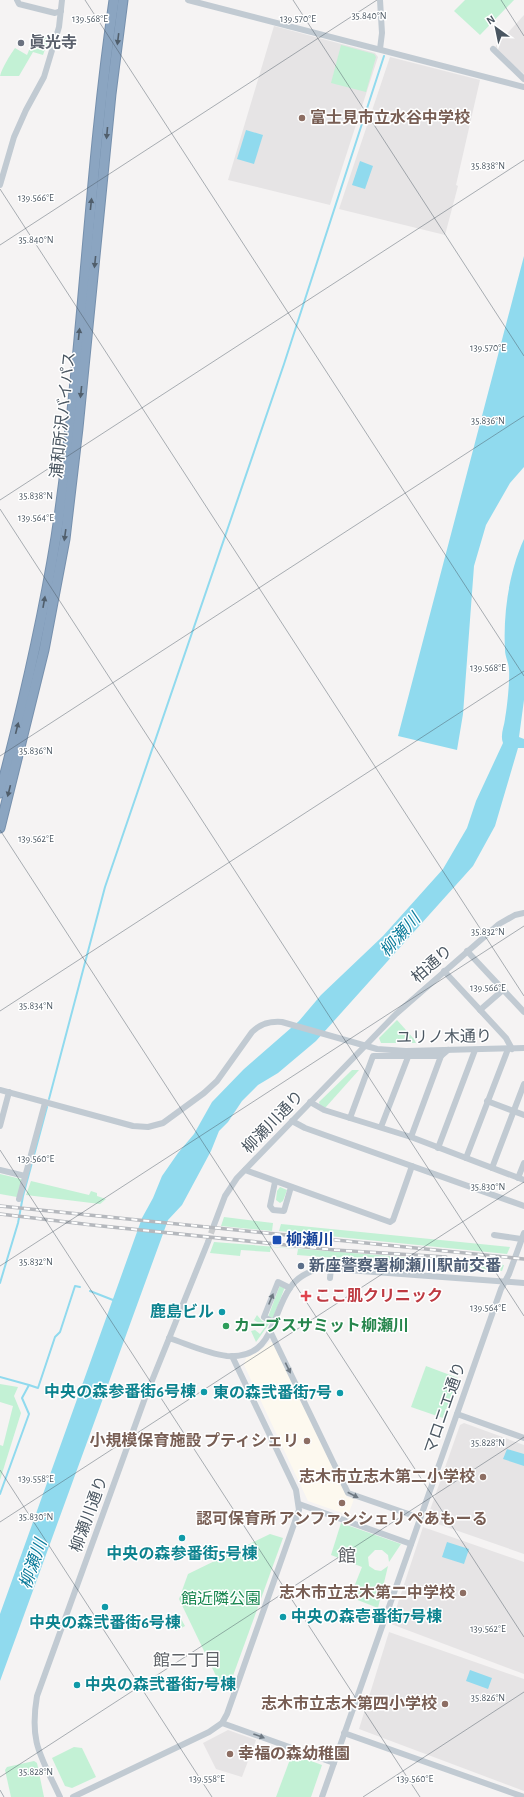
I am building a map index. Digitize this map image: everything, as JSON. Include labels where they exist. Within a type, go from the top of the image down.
[{"type":"highway","name":"浦和所沢バイパス","points":[[0,793],[36,644],[56,537],[70,426],[102,92],[114,0]]},
{"type":"highway","name":"浦和所沢バイパス","points":[[0,828],[44,650],[65,539],[78,428],[111,94],[124,0]]},
{"type":"street","points":[[17,0],[19,4],[55,13],[61,11]]},
{"type":"street","points":[[0,185],[14,137],[26,110],[44,77],[55,45],[62,0]]},
{"type":"street","points":[[188,0],[524,87]]},
{"type":"street","points":[[380,0],[384,50]]},
{"type":"street","points":[[493,49],[524,79]]},
{"type":"street","name":"柏通り","points":[[365,1047],[396,1014],[467,951],[507,918],[524,913]]},
{"type":"street","points":[[467,951],[524,1012]]},
{"type":"street","points":[[444,971],[506,1038],[510,1049],[487,1101],[466,1158]]},
{"type":"street","points":[[480,1010],[503,990]]},
{"type":"street","name":"ユリノ木通り","points":[[0,1090],[133,1126],[144,1127],[156,1125],[173,1117],[212,1087],[255,1029],[266,1023],[285,1023],[365,1047],[392,1051],[524,1048]]},
{"type":"street","name":"柳瀬川通り","points":[[214,1225],[228,1192],[245,1170],[292,1120],[365,1047]]},
{"type":"street","points":[[410,1137],[442,1056],[448,1050]]},
{"type":"street","points":[[438,1148],[475,1050]]},
{"type":"street","points":[[350,1118],[373,1056],[442,1056]]},
{"type":"street","points":[[381,1127],[408,1057]]},
{"type":"street","points":[[492,1168],[524,1084]]},
{"type":"street","points":[[0,1126],[9,1092]]},
{"type":"street","points":[[487,1101],[524,1115]]},
{"type":"street","points":[[310,1102],[324,1110],[410,1137],[521,1179],[524,1163]]},
{"type":"street","points":[[19,1199],[45,1103]]},
{"type":"street","points":[[292,1120],[305,1128],[524,1206]]},
{"type":"street","points":[[245,1170],[390,1222],[393,1220],[412,1166]]},
{"type":"street","points":[[0,1170],[26,1176]]},
{"type":"street","points":[[275,1182],[270,1206],[273,1210],[284,1210],[291,1187]]},
{"type":"street","name":"マロニエ通り","points":[[322,1797],[457,1414],[524,1233]]},
{"type":"street","points":[[494,1235],[521,1239]]},
{"type":"street","name":"柳瀬川通り","points":[[60,1797],[39,1755],[35,1738],[34,1720],[37,1696],[169,1338],[208,1242]]},
{"type":"street","points":[[330,1278],[331,1268]]},
{"type":"street","points":[[169,1338],[215,1354],[232,1356],[246,1353],[255,1349],[271,1333],[290,1288],[298,1279],[310,1271],[331,1268],[524,1283]]},
{"type":"street","points":[[275,1323],[264,1317],[278,1282],[290,1288]]},
{"type":"street","points":[[271,1333],[348,1493],[420,1518]]},
{"type":"street","points":[[73,1797],[209,1732],[222,1723],[298,1512],[299,1504],[296,1490],[232,1356]]},
{"type":"street","points":[[457,1414],[524,1438]]},
{"type":"street","points":[[299,1504],[411,1544]]},
{"type":"street","points":[[222,1723],[334,1763]]},
{"type":"street","points":[[344,1733],[524,1797]]},
{"type":"shaded area","points":[[524,15],[524,74],[494,48]]},
{"type":"shaded area","name":"富士見市立水谷中学校","points":[[274,26],[375,53],[378,57],[330,205],[228,180]]},
{"type":"shaded area","points":[[390,57],[480,80],[456,185],[458,186],[445,235],[339,209]]},
{"type":"shaded area","points":[[270,1342],[273,1342],[347,1497],[354,1499],[348,1515],[308,1501],[244,1365],[246,1358],[260,1351]]},
{"type":"shaded area","name":"志木市立志木第二小学校","points":[[464,1423],[524,1445],[524,1554],[435,1523],[430,1510],[460,1425]]},
{"type":"shaded area","name":"志木市立志木第二中学校","points":[[423,1527],[524,1562],[524,1674],[391,1624]]},
{"type":"shaded area","name":"志木市立志木第四小学校","points":[[389,1632],[524,1679],[524,1791],[359,1729]]},
{"type":"shaded area","name":"幸福の森幼稚園","points":[[228,1730],[256,1740],[242,1777],[216,1769],[203,1743]]},
{"type":"green space","points":[[465,0],[514,0],[480,35],[454,11]]},
{"type":"green space","points":[[35,36],[49,38],[43,55],[33,52],[19,76],[0,76],[4,65],[15,48],[27,55]]},
{"type":"green space","points":[[341,45],[374,54],[376,57],[366,92],[331,83]]},
{"type":"green space","points":[[397,1020],[416,1043],[381,1043],[379,1038]]},
{"type":"green space","points":[[352,1070],[359,1070],[325,1108],[320,1106],[319,1102]]},
{"type":"green space","points":[[0,1174],[21,1179],[22,1181],[17,1197],[0,1194]]},
{"type":"green space","points":[[31,1181],[89,1195],[91,1191],[97,1193],[97,1196],[106,1199],[100,1204],[26,1195]]},
{"type":"green space","points":[[280,1187],[287,1190],[283,1201],[280,1203],[276,1200],[277,1191]]},
{"type":"green space","points":[[224,1217],[273,1223],[272,1231],[221,1226]]},
{"type":"green space","points":[[281,1224],[510,1247],[507,1254],[279,1231]]},
{"type":"green space","points":[[214,1242],[504,1265],[502,1271],[297,1255],[298,1249],[271,1247],[270,1252],[241,1250],[240,1256],[210,1253]]},
{"type":"green space","points":[[280,1285],[285,1287],[273,1318],[268,1317]]},
{"type":"green space","points":[[257,1315],[262,1321],[269,1324],[256,1342],[251,1331],[255,1330],[260,1334],[265,1327],[254,1320]]},
{"type":"green space","points":[[426,1366],[458,1378],[443,1418],[411,1407]]},
{"type":"green space","points":[[0,1384],[18,1387],[14,1396],[21,1413],[0,1480],[0,1445],[3,1446],[13,1406],[0,1402]]},
{"type":"green space","points":[[341,1523],[401,1544],[389,1562],[388,1555],[382,1550],[375,1550],[368,1557],[369,1566],[375,1570],[381,1571],[388,1566],[378,1608],[350,1597],[362,1567],[331,1555]]},
{"type":"green space","name":"館近隣公園","points":[[270,1534],[283,1538],[230,1684],[226,1684],[218,1680],[179,1599],[188,1574]]},
{"type":"green space","points":[[180,1617],[185,1626],[176,1631],[171,1622]]},
{"type":"green space","points":[[74,1747],[82,1748],[96,1777],[72,1788],[65,1786],[52,1758]]},
{"type":"green space","points":[[292,1754],[322,1765],[311,1797],[276,1797]]},
{"type":"green space","points":[[34,1761],[37,1763],[44,1797],[11,1797],[5,1770],[7,1767]]},
{"type":"water","points":[[246,130],[263,135],[254,164],[237,159]]},
{"type":"water","points":[[360,161],[373,166],[365,189],[352,185]]},
{"type":"water","points":[[524,256],[524,467],[510,483],[486,525],[474,566],[463,714],[457,750],[398,736]]},
{"type":"water","points":[[524,539],[524,700],[519,737],[524,739],[524,748],[518,748],[495,826],[473,866],[316,1041],[278,1073],[258,1085],[242,1101],[228,1122],[219,1131],[211,1151],[182,1205],[168,1220],[0,1681],[0,1614],[142,1218],[153,1198],[162,1176],[178,1153],[194,1134],[212,1102],[244,1069],[299,1021],[321,995],[383,936],[443,869],[467,828],[476,801],[503,743],[502,734],[507,709],[509,680],[509,667],[505,650],[506,607],[514,565]]},
{"type":"water","points":[[507,1449],[524,1454],[524,1466],[503,1459]]},
{"type":"water","points":[[447,1542],[469,1549],[464,1564],[442,1557]]},
{"type":"water","points":[[470,1670],[492,1678],[488,1689],[466,1681]]},
{"type":"waterway","points":[[49,1099],[105,887],[284,364],[384,56]]},
{"type":"waterway","points":[[0,1283],[18,1223],[23,1196],[47,1107]]},
{"type":"waterway","points":[[29,1385],[38,1388],[55,1337],[60,1332],[75,1286],[80,1287]]},
{"type":"waterway","points":[[90,1291],[113,1300]]},
{"type":"waterway","points":[[0,1377],[29,1385],[22,1398],[29,1414],[0,1494]]},
{"type":"tunnel","points":[[208,1242],[214,1225]]},
{"type":"railway","points":[[0,1206],[524,1259]]},
{"type":"railway","points":[[0,1214],[335,1250],[446,1257]]},
{"type":"place","name":"眞光寺","points":[[21,43]]},
{"type":"place","name":"富士見市立水谷中学校","points":[[302,118]]},
{"type":"place","name":"柳瀬川","points":[[277,1240]]},
{"type":"place","name":"新座警察署柳瀬川駅前交番","points":[[301,1266]]},
{"type":"place","name":"ここ肌クリニック","points":[[306,1296]]},
{"type":"place","name":"鹿島ビル","points":[[222,1312]]},
{"type":"place","name":"カーブスサミット柳瀬川","points":[[226,1326]]},
{"type":"place","name":"中央の森参番街6号棟","points":[[204,1392]]},
{"type":"place","name":"東の森弐番街7号","points":[[340,1393]]},
{"type":"place","name":"小規模保育施設 プティシェリ","points":[[307,1441]]},
{"type":"place","name":"志木市立志木第二小学校","points":[[483,1477]]},
{"type":"place","name":"認可保育所 アンファンシェリ ぺあもーる","points":[[342,1503]]},
{"type":"place","name":"中央の森参番街5号棟","points":[[182,1538]]},
{"type":"place","name":"志木市立志木第二中学校","points":[[463,1593]]},
{"type":"place","name":"中央の森弐番街6号棟","points":[[105,1607]]},
{"type":"place","name":"中央の森壱番街7号棟","points":[[283,1617]]},
{"type":"place","name":"中央の森弐番街7号棟","points":[[77,1685]]},
{"type":"place","name":"志木市立志木第四小学校","points":[[445,1704]]},
{"type":"place","name":"幸福の森幼稚園","points":[[230,1754]]},
{"type":"district","name":"館","points":[[347,1557]]},
{"type":"district","name":"館二丁目","points":[[187,1660]]}]
